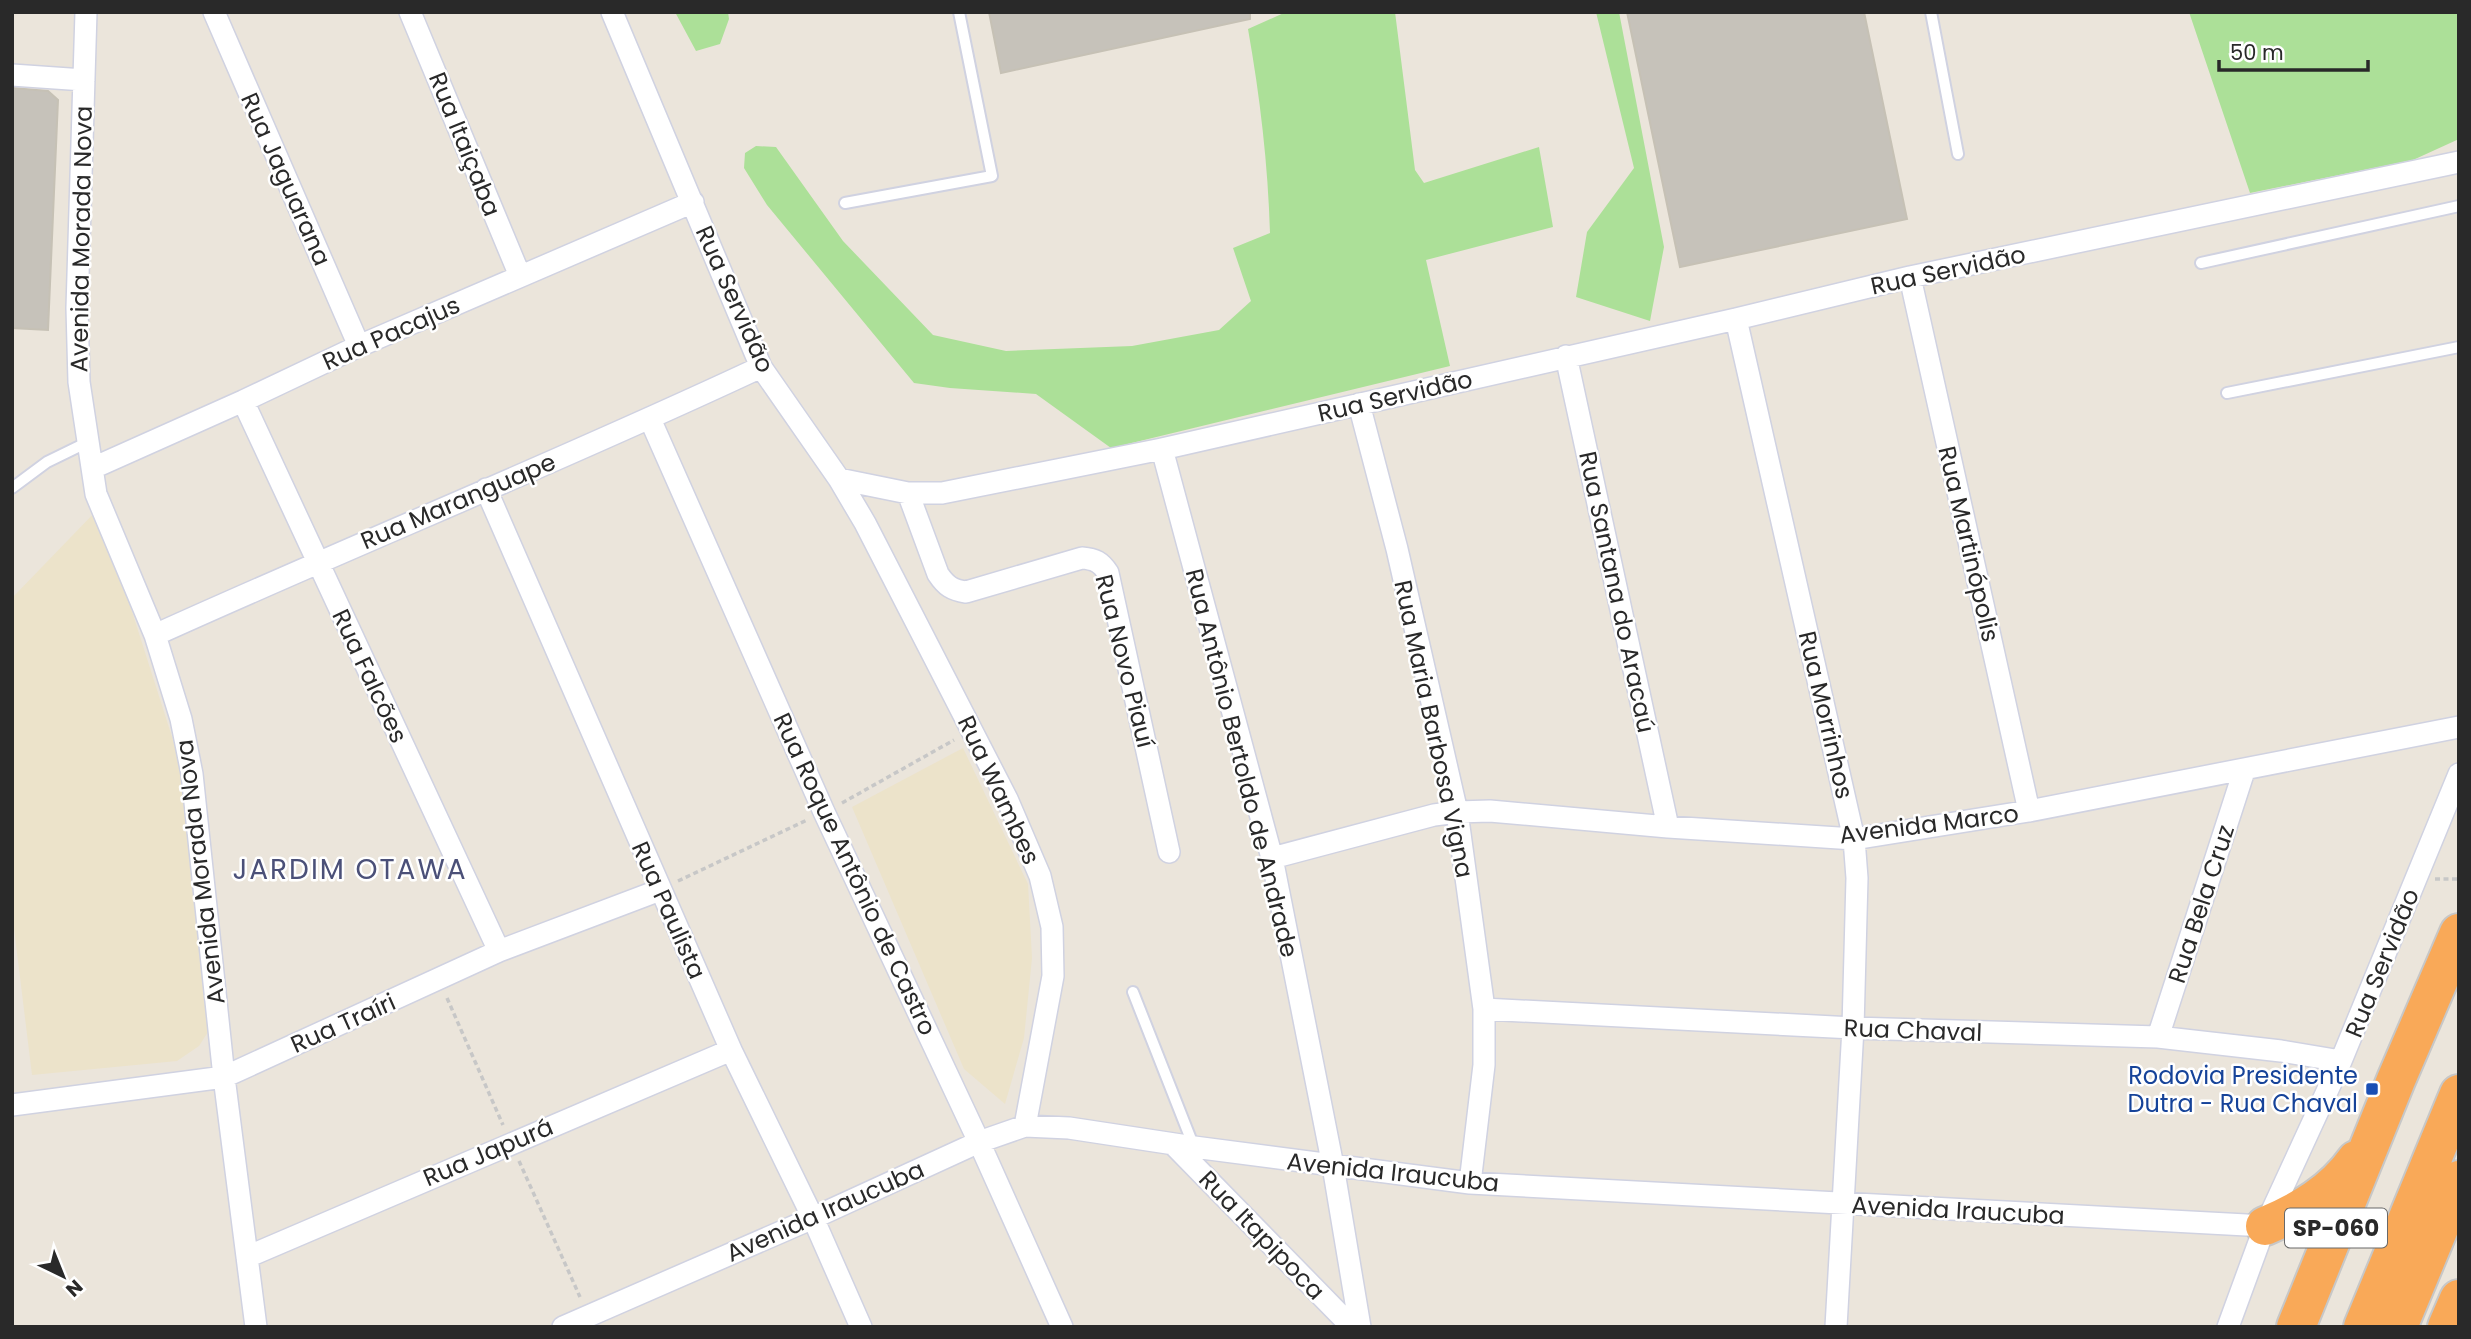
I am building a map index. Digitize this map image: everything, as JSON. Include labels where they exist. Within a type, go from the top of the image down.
[{"type":"highway","name":"SP-060","points":[[2296,1327],[2376,1128],[2459,933]]},
{"type":"highway","name":"SP-060","points":[[2363,1327],[2459,1094]]},
{"type":"highway","points":[[2265,1226],[2296,1213],[2317,1200],[2349,1170],[2376,1128]]},
{"type":"highway","points":[[2398,1327],[2459,1180]]},
{"type":"highway","points":[[2447,1327],[2459,1299]]},
{"type":"street","name":"Avenida Morada Nova","points":[[86,12],[77,308],[79,382],[96,494],[155,635],[181,719],[192,774],[224,1077],[256,1327]]},
{"type":"street","name":"Rua Jaguarana","points":[[214,12],[359,346]]},
{"type":"street","name":"Rua Itaiçaba","points":[[411,12],[520,276]]},
{"type":"street","name":"Rua Servidão","points":[[612,12],[761,367],[839,479],[908,493],[942,493],[1162,449],[1737,319],[1910,277],[2459,162]]},
{"type":"street","points":[[12,75],[83,80]]},
{"type":"street","name":"Rua Pacajus","points":[[93,468],[359,346],[693,202]]},
{"type":"street","name":"Rua Martinópolis","points":[[1910,277],[2029,811]]},
{"type":"street","name":"Rua Morrinhos","points":[[1737,319],[1854,839],[1857,877],[1853,1028],[1836,1327]]},
{"type":"street","name":"Rua Santana do Aracaú","points":[[1566,356],[1668,827]]},
{"type":"street","name":"Rua Maranguape","points":[[155,635],[316,562],[650,419],[761,367]]},
{"type":"street","name":"Rua Falcões","points":[[243,401],[499,951]]},
{"type":"street","name":"Rua Maria Barbosa Vigna","points":[[1359,404],[1397,549],[1457,812],[1484,1009],[1484,1065],[1470,1183]]},
{"type":"street","name":"Rua Roque Antônio de Castro","points":[[650,419],[824,812],[979,1142],[1062,1327]]},
{"type":"street","name":"Rua Antônio Bertoldo de Andrade","points":[[1162,449],[1272,858],[1334,1166],[1360,1327]]},
{"type":"street","name":"Rua Wambes","points":[[839,479],[866,523],[1001,788],[1040,876],[1052,927],[1053,976],[1025,1126]]},
{"type":"street","name":"Rua Paulista","points":[[486,489],[731,1050],[813,1218],[861,1327]]},
{"type":"street","name":"Rua Novo Piauí","points":[[908,493],[938,574],[945,584],[955,590],[966,592],[1082,558],[1101,563],[1108,573],[1169,852]]},
{"type":"street","name":"Avenida Marco","points":[[1272,858],[1434,815],[1457,812],[1490,811],[1668,827],[1854,839],[2029,811],[2459,727]]},
{"type":"street","name":"Rua Bela Cruz","points":[[2158,1037],[2244,771]]},
{"type":"street","name":"Rua Servidão","points":[[2228,1327],[2265,1226],[2341,1061],[2459,774]]},
{"type":"street","name":"Rua Traíri","points":[[12,1105],[224,1077],[499,951],[660,890]]},
{"type":"street","name":"Rua Chaval","points":[[1484,1009],[1853,1028],[2158,1037],[2281,1051],[2341,1061]]},
{"type":"street","name":"Rua Japurá","points":[[247,1257],[731,1050]]},
{"type":"street","name":"Avenida Iraucuba","points":[[563,1327],[979,1142],[1025,1126],[1069,1128],[1184,1146],[1470,1183],[2265,1226]]},
{"type":"street","name":"Rua Itapipoca","points":[[1184,1146],[1352,1327]]},
{"type":"lane","points":[[845,204],[992,176],[959,12]]},
{"type":"lane","points":[[1931,12],[1958,154]]},
{"type":"lane","points":[[2201,263],[2459,206]]},
{"type":"lane","points":[[2227,393],[2459,347]]},
{"type":"lane","points":[[12,488],[47,461],[88,442]]},
{"type":"lane","points":[[1133,992],[1184,1146]]},
{"type":"path","points":[[2434,878],[2459,879]]},
{"type":"shaded area","points":[[99,508],[180,762],[213,1024],[199,1046],[177,1061],[32,1075],[12,912],[12,598]]},
{"type":"shaded area","points":[[963,748],[1028,884],[1032,958],[1024,1038],[1005,1104],[964,1069],[852,807]]},
{"type":"green space","points":[[675,12],[728,12],[729,19],[720,44],[696,51]]},
{"type":"green space","points":[[1286,12],[1395,12],[1415,170],[1424,183],[1539,147],[1553,227],[1426,260],[1450,366],[1111,448],[1036,394],[914,383],[767,205],[744,168],[745,153],[756,146],[776,147],[843,241],[933,335],[1006,351],[1132,346],[1219,330],[1251,301],[1233,248],[1270,233],[1263,131],[1248,29]]},
{"type":"green space","points":[[1596,12],[1619,12],[1664,247],[1650,321],[1576,297],[1587,232],[1634,168]]},
{"type":"green space","points":[[2189,12],[2459,12],[2459,139],[2413,160],[2250,193]]},
{"type":"building","points":[[989,12],[1250,12],[1250,19],[1001,73]]},
{"type":"building","points":[[1627,12],[1864,12],[1907,219],[1680,267]]},
{"type":"building","points":[[12,88],[48,91],[58,100],[48,330],[12,328]]},
{"type":"place","name":"Rodovia Presidente Dutra - Rua Chaval","points":[[2372,1089]]},
{"type":"district","name":"JARDIM OTAWA","points":[[350,869]]}]
